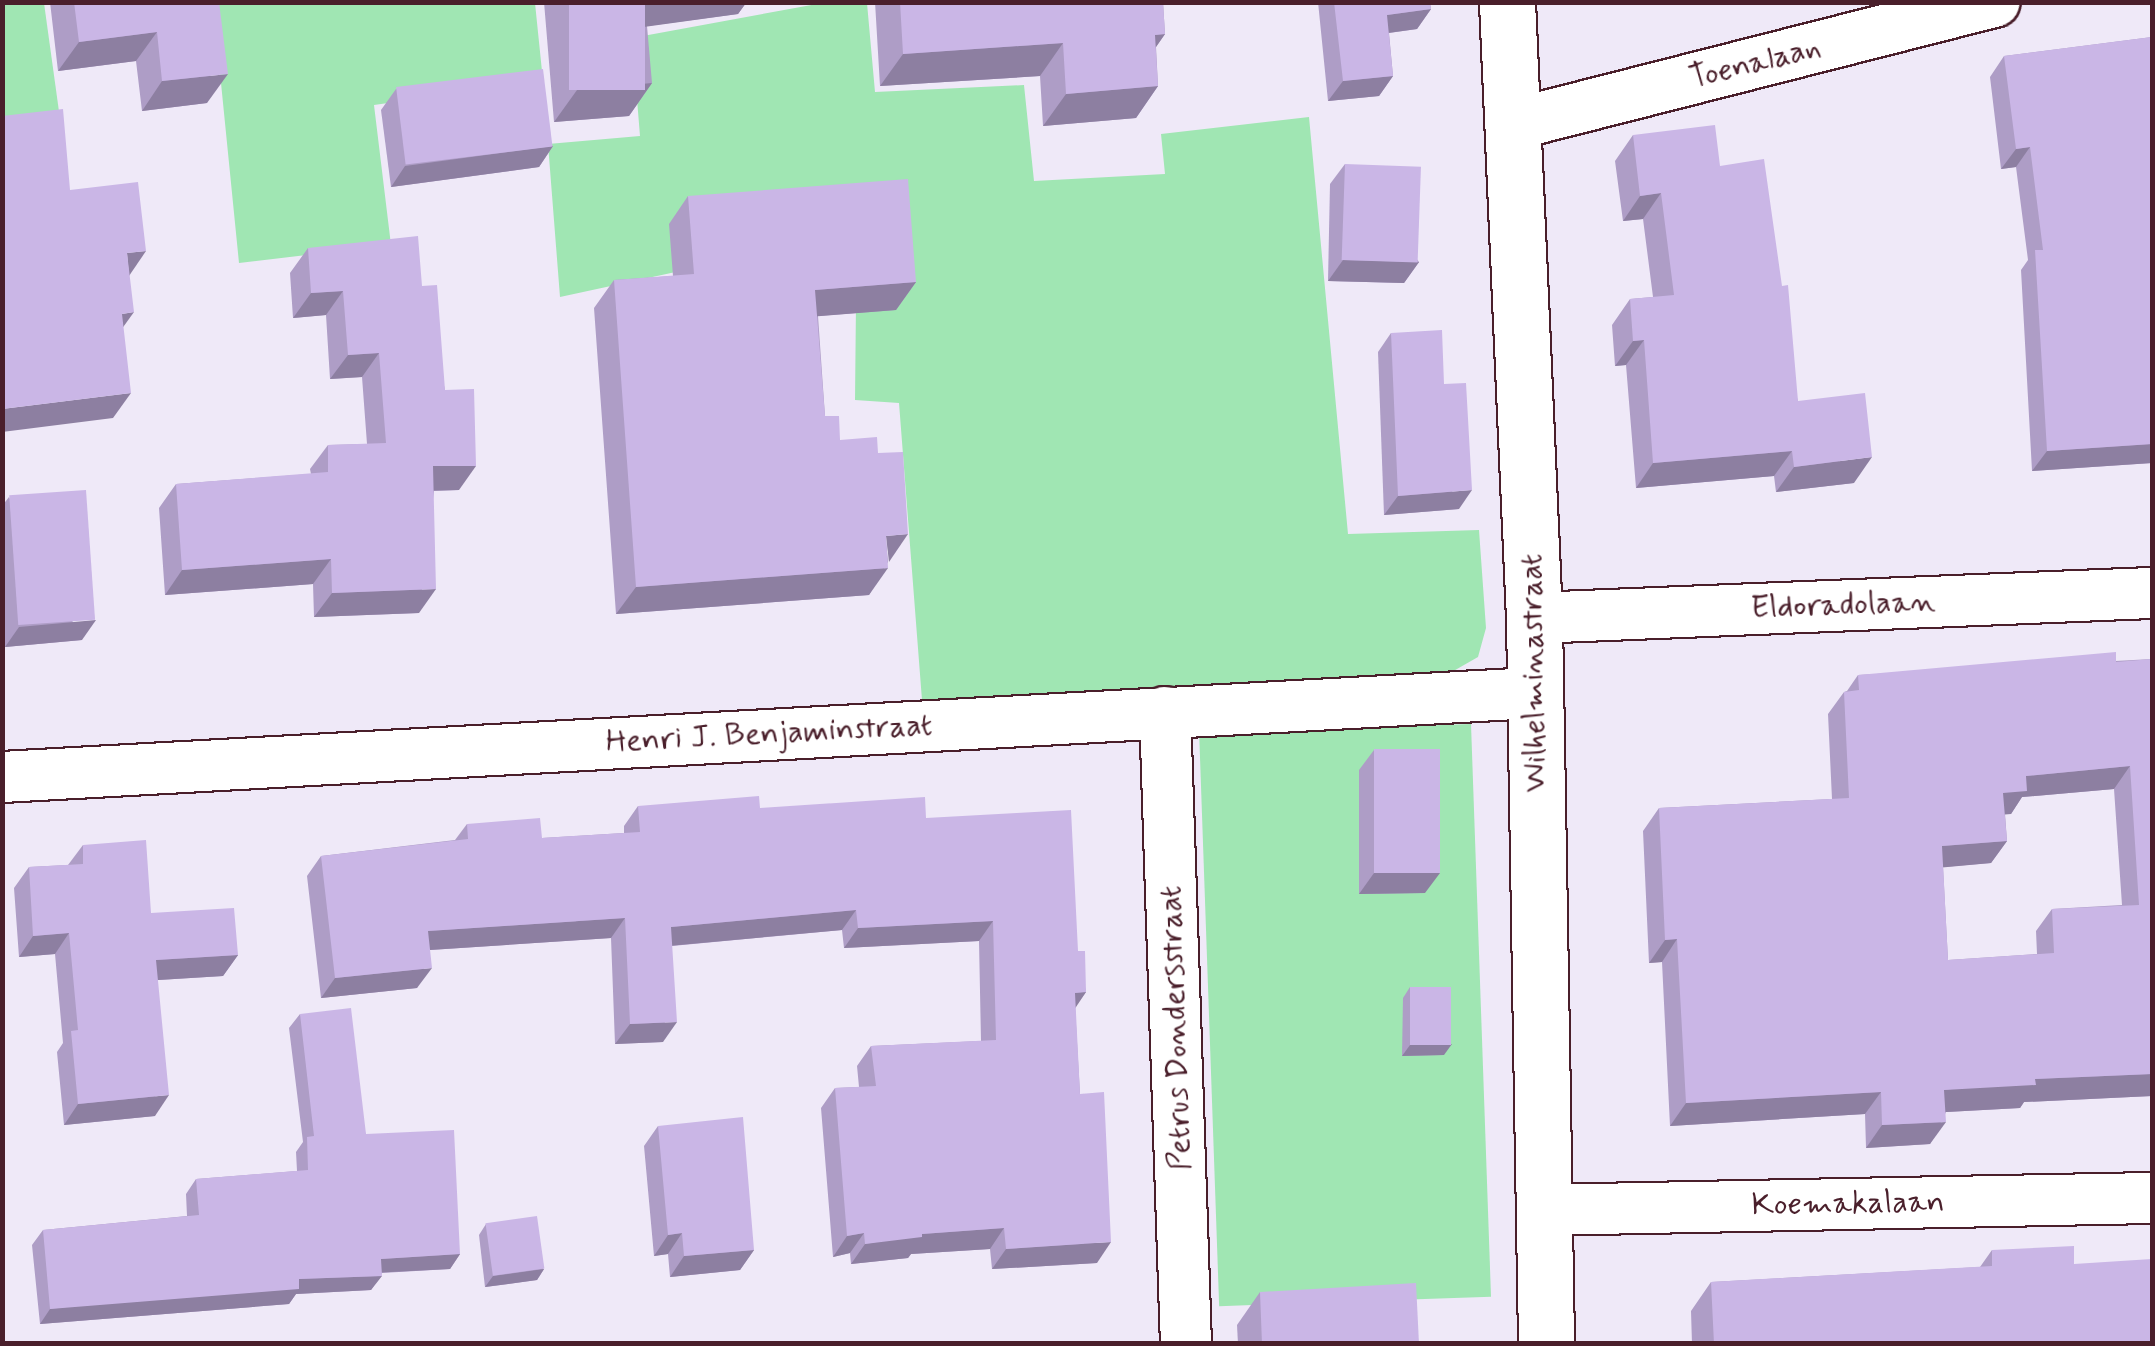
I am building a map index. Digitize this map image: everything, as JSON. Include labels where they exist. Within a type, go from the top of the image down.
[{"type":"street","name":"Wilhelminastraat","points":[[1508,2],[1534,618],[1546,1344]]},
{"type":"street","name":"Toenalaan","points":[[1515,124],[1996,2]]},
{"type":"street","name":"Eldoradolaan","points":[[1534,618],[2152,592]]},
{"type":"street","name":"Henri J. Benjaminstraat","points":[[2,777],[1535,693]]},
{"type":"street","name":"Petrus Dondersstraat","points":[[1165,712],[1186,1343]]},
{"type":"street","name":"Koemakalaan","points":[[1543,1210],[2152,1198]]},
{"type":"street","points":[[1174,1344],[1186,1343]]},
{"type":"green space","points":[[828,2],[867,3],[875,92],[1024,85],[1034,181],[1165,174],[1161,134],[1309,117],[1348,534],[1479,530],[1486,628],[1478,657],[1450,673],[1417,678],[922,700],[899,403],[855,400],[856,302],[768,252],[560,297],[548,144],[640,136],[632,38]]},
{"type":"green space","points":[[2,3],[44,3],[61,126],[3,133]]},
{"type":"green space","points":[[213,3],[535,3],[543,81],[374,105],[391,245],[239,263]]},
{"type":"green space","points":[[1471,724],[1491,1297],[1219,1306],[1199,733]]},
{"type":"building","points":[[74,2],[219,2],[228,74],[162,81],[157,32],[79,42]]},
{"type":"building","points":[[569,2],[645,2],[645,90],[569,90]]},
{"type":"building","points":[[900,2],[1163,2],[1165,34],[1155,35],[1158,86],[1066,94],[1063,43],[903,54]]},
{"type":"building","points":[[1334,2],[1430,2],[1431,9],[1387,15],[1393,76],[1343,81]]},
{"type":"building","points":[[2152,37],[2152,444],[2047,451],[2035,250],[2043,250],[2030,147],[2016,149],[2004,56]]},
{"type":"building","points":[[543,69],[553,146],[406,164],[396,87]]},
{"type":"building","points":[[63,109],[70,190],[138,182],[146,251],[127,253],[134,312],[122,314],[131,393],[2,409],[2,116]]},
{"type":"building","points":[[1715,125],[1720,166],[1764,159],[1782,286],[1788,285],[1798,401],[1865,393],[1872,457],[1794,467],[1792,451],[1653,463],[1644,340],[1633,341],[1630,299],[1674,295],[1661,193],[1640,196],[1633,135]]},
{"type":"building","points":[[1345,164],[1421,167],[1418,263],[1342,260]]},
{"type":"building","points":[[908,179],[916,282],[815,290],[825,416],[839,416],[840,440],[877,437],[878,453],[903,452],[908,534],[886,536],[888,568],[636,587],[614,280],[694,274],[688,196]]},
{"type":"building","points":[[418,236],[422,286],[437,285],[445,390],[474,389],[476,466],[433,466],[436,589],[332,593],[331,559],[182,570],[176,484],[328,472],[328,445],[386,443],[379,353],[348,355],[343,291],[311,293],[308,248]]},
{"type":"building","points":[[1442,330],[1444,384],[1466,383],[1472,490],[1398,496],[1391,333]]},
{"type":"building","points":[[86,490],[95,620],[18,625],[9,495]]},
{"type":"building","points":[[2116,652],[2116,662],[2152,659],[2152,1074],[2035,1079],[2036,1085],[1944,1090],[1946,1122],[1882,1125],[1881,1092],[1686,1103],[1677,939],[1665,940],[1659,808],[1849,798],[1844,692],[1859,690],[1858,675]],"holes":[[[2130,766],[2139,905],[2052,909],[2054,953],[1948,960],[1942,846],[2007,841],[2003,793],[2027,791],[2026,776]]]},
{"type":"building","points":[[1374,749],[1440,749],[1440,873],[1374,873]]},
{"type":"building","points":[[759,796],[760,808],[925,797],[926,818],[1071,810],[1078,951],[1085,951],[1086,992],[1075,993],[1080,1094],[1104,1092],[1111,1242],[1006,1249],[1004,1228],[922,1234],[865,1244],[864,1233],[847,1236],[835,1088],[876,1086],[871,1046],[996,1040],[993,921],[858,928],[856,910],[671,927],[677,1022],[630,1024],[625,918],[428,931],[432,968],[335,978],[321,856],[468,839],[467,824],[540,818],[542,838],[640,832],[638,806]]},
{"type":"building","points":[[146,840],[151,913],[234,908],[238,955],[156,960],[169,1095],[78,1104],[71,1031],[78,1030],[69,933],[33,936],[29,867],[83,864],[83,845]]},
{"type":"building","points":[[1410,987],[1451,987],[1451,1045],[1410,1045]]},
{"type":"building","points":[[351,1008],[366,1134],[454,1130],[460,1254],[381,1259],[382,1276],[299,1279],[299,1289],[50,1309],[43,1230],[199,1215],[196,1179],[308,1170],[307,1137],[314,1136],[300,1014]]},
{"type":"building","points":[[743,1117],[754,1250],[684,1256],[682,1233],[668,1235],[658,1126]]},
{"type":"building","points":[[537,1216],[544,1268],[493,1276],[486,1223]]},
{"type":"building","points":[[2074,1246],[2074,1264],[2152,1259],[2152,1344],[1714,1344],[1711,1282],[1992,1266],[1992,1250]]},
{"type":"building","points":[[1416,1283],[1419,1344],[1262,1344],[1260,1292]]}]
